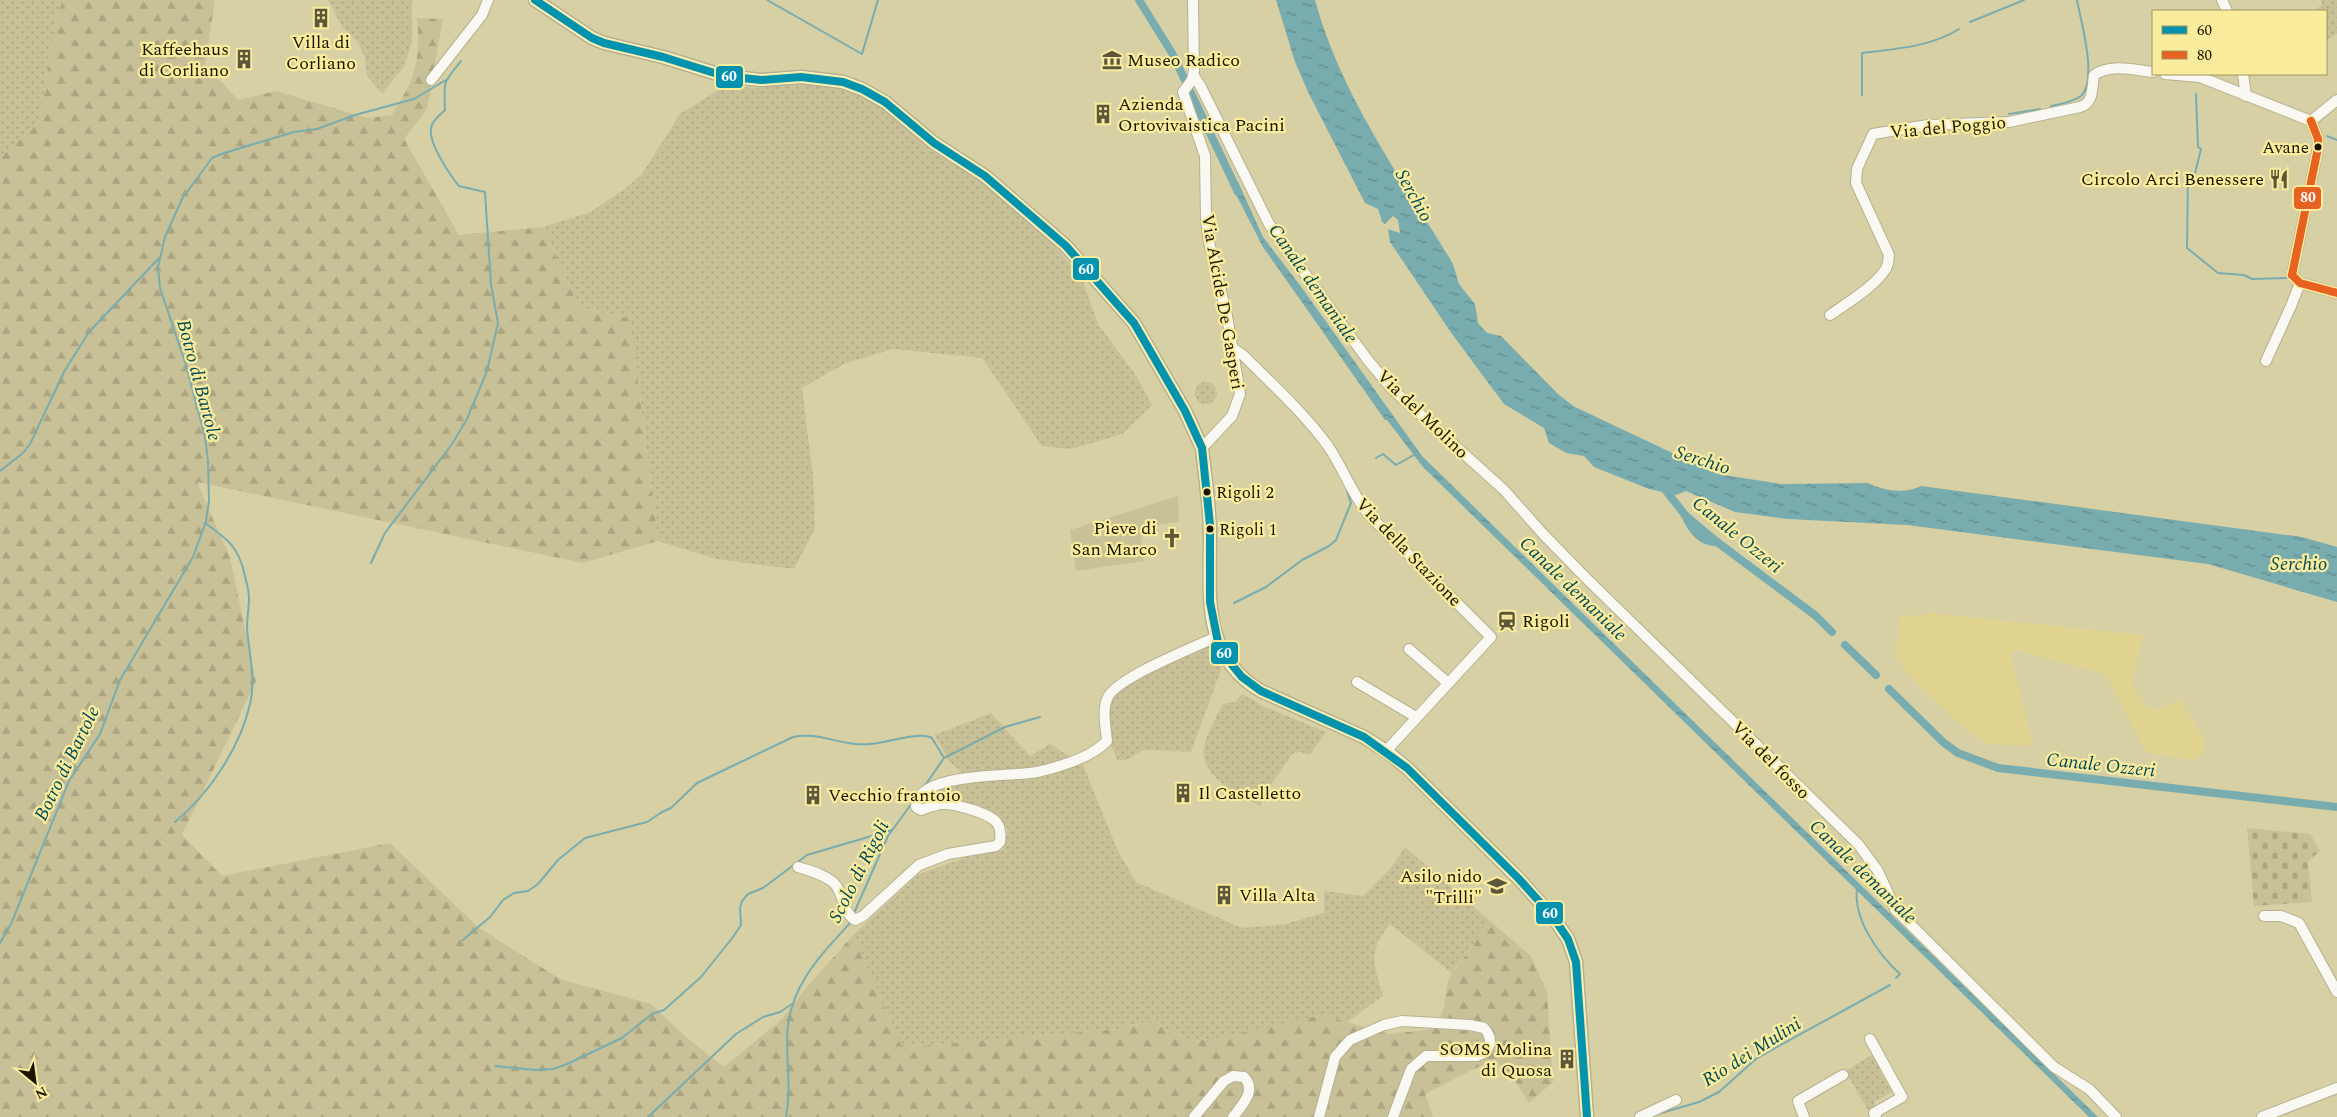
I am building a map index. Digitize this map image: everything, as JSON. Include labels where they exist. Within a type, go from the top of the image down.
[{"type":"main road","points":[[535,0],[592,38],[604,43],[663,57],[724,76],[761,80],[801,77],[842,82],[870,93],[885,102],[934,143],[985,176],[1066,246],[1134,323],[1185,411],[1202,448],[1209,524],[1209,606],[1216,636],[1228,661],[1251,686],[1364,737],[1386,751],[1407,768],[1519,879],[1553,917],[1568,939],[1574,956],[1577,977],[1587,1117]]},
{"type":"street","points":[[431,80],[482,15],[488,0]]},
{"type":"street","points":[[1192,0],[1193,78]]},
{"type":"street","name":"Via del Poggio","points":[[1830,316],[1873,282],[1885,271],[1888,264],[1889,255],[1856,183],[1857,169],[1873,134],[1928,125],[2009,122],[2080,107],[2087,105],[2090,101],[2094,74],[2102,70],[2112,67],[2152,72]]},
{"type":"street","points":[[2177,75],[2200,77],[2311,121],[2318,139],[2318,148],[2292,275],[2300,283],[2337,293]]},
{"type":"street","points":[[2243,75],[2246,96]]},
{"type":"street","name":"Via Alcide De Gasperi","points":[[1193,78],[1184,88],[1184,100],[1205,156],[1206,220],[1209,242],[1233,348],[1240,394],[1237,405],[1226,423],[1202,448]]},
{"type":"street","name":"Via del Molino","points":[[1193,78],[1201,87],[1269,224],[1348,334],[1391,388],[1504,490]]},
{"type":"street","points":[[2311,121],[2337,100]]},
{"type":"street","points":[[2266,361],[2300,283]]},
{"type":"street","name":"Via della Stazione","points":[[1233,348],[1244,356],[1313,427],[1329,448],[1357,500],[1369,515],[1490,637],[1386,751]]},
{"type":"street","name":"Via del fosso","points":[[1504,490],[1586,578],[1858,844],[1878,870],[1895,909],[1926,941],[2054,1067],[2089,1089],[2116,1117]]},
{"type":"street","points":[[798,867],[820,874],[835,884],[849,916],[855,920],[863,916],[919,864],[948,854],[996,846],[1000,842],[1002,834],[996,822],[990,818],[959,806],[940,804],[922,810],[916,806],[916,802],[931,787],[949,781],[978,776],[1035,772],[1075,760],[1102,746],[1107,741],[1106,700],[1110,691],[1152,667],[1216,636]]},
{"type":"street","points":[[1409,649],[1448,684]]},
{"type":"street","points":[[1357,682],[1416,717]]},
{"type":"street","points":[[2264,916],[2281,916],[2299,923],[2337,992]]},
{"type":"street","points":[[1319,1117],[1335,1057],[1350,1040],[1384,1024],[1402,1021],[1470,1024],[1484,1028],[1490,1038],[1490,1043],[1484,1053],[1477,1056],[1426,1056],[1411,1069],[1393,1117]]},
{"type":"street","points":[[1870,1039],[1902,1097],[1874,1114],[1876,1117]]},
{"type":"street","points":[[1194,1117],[1224,1081],[1233,1076],[1244,1077],[1249,1082],[1250,1090],[1245,1102],[1233,1117]]},
{"type":"street","points":[[1804,1117],[1798,1101],[1843,1076]]},
{"type":"street","points":[[2262,1117],[2337,1088]]},
{"type":"street","points":[[1640,1117],[1676,1100]]},
{"type":"shaded area","points":[[1930,613],[2143,635],[2132,683],[2148,709],[2163,708],[2180,699],[2205,740],[2203,753],[2193,760],[2149,753],[2144,748],[2105,674],[2015,650],[2011,655],[2033,746],[1990,744],[1972,735],[1915,682],[1896,658],[1899,623],[1903,615],[1921,616]]},
{"type":"green space","points":[[0,0],[63,0],[57,15],[39,122],[0,158]]},
{"type":"green space","points":[[63,0],[215,0],[205,64],[238,100],[276,91],[367,118],[392,115],[406,91],[415,69],[417,58],[417,18],[443,19],[427,109],[404,139],[459,235],[543,227],[579,308],[630,318],[658,541],[583,563],[197,482],[230,558],[256,681],[182,835],[222,876],[390,843],[479,928],[560,979],[651,1004],[687,1038],[724,1067],[782,1019],[853,935],[901,1045],[921,1046],[1118,1029],[1154,1020],[1168,1030],[1193,1041],[1227,1037],[1322,1015],[1389,1034],[1435,1029],[1444,1007],[1448,980],[1490,921],[1531,956],[1547,992],[1553,1082],[1529,1103],[1514,1079],[1494,1059],[1425,1094],[1433,1117],[0,1117],[0,158],[39,122],[57,15]]},
{"type":"green space","points":[[328,0],[412,0],[412,42],[404,67],[382,93],[367,76],[365,58],[357,41],[343,28]]},
{"type":"green space","points":[[2321,0],[2337,0],[2337,34],[2327,39],[2327,10],[2317,9],[2322,4]]},
{"type":"green space","points":[[806,83],[836,85],[883,106],[931,151],[982,181],[1049,239],[1082,278],[1098,324],[1135,374],[1152,405],[1122,434],[1071,449],[1042,446],[982,358],[893,349],[844,364],[802,388],[813,475],[815,528],[794,569],[716,559],[658,541],[630,318],[579,308],[543,227],[591,212],[626,188],[642,174],[680,114],[725,86],[758,88]]},
{"type":"green space","points":[[1206,382],[1214,385],[1217,393],[1214,401],[1206,404],[1198,401],[1195,393],[1198,385]]},
{"type":"green space","points":[[1178,496],[1179,522],[1140,527],[1144,561],[1076,571],[1070,530]]},
{"type":"green space","points":[[1213,642],[1223,661],[1222,667],[1191,752],[1144,750],[1126,760],[1118,761],[1110,743],[1108,703],[1119,689]]},
{"type":"green space","points":[[1242,694],[1265,707],[1326,732],[1310,755],[1301,752],[1293,753],[1269,787],[1260,806],[1222,783],[1214,776],[1204,758],[1205,742],[1222,704],[1235,702]]},
{"type":"green space","points":[[991,713],[1030,756],[1050,744],[1083,765],[1118,851],[1136,882],[1242,928],[1285,924],[1324,913],[1324,891],[1363,896],[1390,869],[1405,847],[1490,921],[1452,973],[1390,924],[1378,943],[1374,959],[1383,996],[1347,1022],[1322,1016],[1227,1037],[1193,1041],[1168,1030],[1154,1020],[1118,1029],[921,1046],[901,1045],[853,935],[919,874],[973,855],[1003,850],[1008,830],[996,816],[970,804],[941,799],[937,789],[973,782],[949,761],[935,735]]},
{"type":"green space","points":[[2247,828],[2310,834],[2320,851],[2308,861],[2312,902],[2254,906]]},
{"type":"green space","points":[[1872,1055],[1882,1068],[1879,1070],[1892,1092],[1874,1102],[1876,1108],[1868,1110],[1845,1071]]},
{"type":"water","name":"Serchio","points":[[1276,0],[1315,0],[1340,70],[1375,136],[1453,264],[1459,284],[1475,304],[1478,323],[1487,333],[1501,336],[1559,395],[1575,407],[1717,474],[1782,484],[1868,483],[1887,490],[1902,491],[1921,486],[2302,537],[2337,547],[2337,602],[2208,564],[1907,525],[1788,519],[1735,512],[1686,491],[1676,495],[1649,489],[1594,467],[1584,456],[1566,453],[1549,443],[1544,428],[1504,404],[1452,334],[1390,242],[1388,229],[1400,233],[1398,220],[1393,216],[1385,224],[1382,222],[1378,209],[1365,203],[1309,94],[1295,62]]},
{"type":"water","points":[[1238,182],[1263,237],[1302,288],[1422,456],[2098,1117],[2089,1117],[1423,467],[1387,420],[1385,420],[1263,247],[1231,185]]},
{"type":"waterway","points":[[767,0],[862,54],[878,0]]},
{"type":"waterway","name":"Canale demaniale","points":[[1139,0],[1172,53],[1238,192]]},
{"type":"waterway","points":[[1970,22],[2024,0]]},
{"type":"waterway","points":[[2051,106],[2078,98],[2086,88],[2088,77],[2087,50],[2077,0]]},
{"type":"waterway","points":[[1862,95],[1862,53],[1937,40],[1959,29]]},
{"type":"waterway","points":[[371,563],[385,533],[452,444],[467,419],[487,371],[498,323],[491,285],[485,192],[459,186],[439,157],[432,139],[432,125],[445,110],[447,79],[461,61]]},
{"type":"waterway","name":"Botro di Bartole","points":[[0,943],[11,924],[69,781],[100,734],[120,680],[193,557],[206,521],[209,501],[205,437],[186,365],[160,288],[158,267],[165,237],[182,199],[212,158],[294,132],[317,129],[355,115],[414,99],[446,80]]},
{"type":"waterway","points":[[2196,94],[2198,147],[2201,149],[2194,177],[2188,175],[2187,248],[2218,273],[2244,275],[2252,279],[2287,278]]},
{"type":"waterway","points":[[2009,114],[2040,109]]},
{"type":"waterway","points":[[2327,136],[2337,140]]},
{"type":"waterway","points":[[0,471],[23,453],[30,444],[65,370],[89,332],[159,258]]},
{"type":"waterway","name":"Scolo di Rigoli","points":[[1376,458],[1383,454],[1396,465],[1414,455]]},
{"type":"waterway","name":"Canale Ozzeri","points":[[1660,483],[1685,515],[1717,542],[1816,616],[1832,632]]},
{"type":"waterway","name":"Scolo di Rigoli","points":[[1234,603],[1266,587],[1302,560],[1329,546],[1336,540],[1351,503],[1347,491]]},
{"type":"waterway","points":[[1685,515],[1690,525],[1701,538],[1717,542]]},
{"type":"waterway","points":[[175,822],[200,798],[222,769],[239,737],[252,695],[247,628],[249,594],[243,568],[233,547],[205,523]]},
{"type":"waterway","name":"Canale Ozzeri","points":[[1845,645],[1876,675]]},
{"type":"waterway","name":"Canale Ozzeri","points":[[1889,689],[1944,743],[1958,753],[1998,768],[2337,807]]},
{"type":"waterway","name":"Scolo di Rigoli","points":[[924,787],[944,758],[1005,727],[1040,717]]},
{"type":"waterway","points":[[463,940],[490,917],[503,900],[514,893],[528,891],[538,884],[558,860],[585,838],[647,822],[671,808],[697,783],[793,737],[812,736],[850,743],[870,744],[926,736],[932,738],[944,758]]},
{"type":"waterway","name":"Scolo di Rigoli","points":[[854,913],[888,836],[912,803]]},
{"type":"waterway","points":[[495,1066],[535,1070],[553,1069],[622,1038],[652,1014],[664,1010],[701,977],[741,925],[740,908],[742,901],[748,894],[763,888],[807,855],[892,830]]},
{"type":"waterway","name":"Rio dei Mulini","points":[[1857,888],[1857,900],[1863,924],[1883,956],[1900,974],[1896,978]]},
{"type":"waterway","points":[[786,1117],[789,1088],[787,1040],[788,1022],[792,1005],[807,975],[816,962],[851,922]]},
{"type":"waterway","name":"Rio dei Mulini","points":[[1658,1114],[1699,1102],[1719,1092],[1757,1058],[1890,985]]},
{"type":"waterway","name":"Scolo di Rigoli","points":[[648,1117],[736,1034],[763,1017],[780,1012],[792,1004]]},
{"type":"transit line","name":"60","points":[[535,0],[592,38],[604,43],[663,57],[724,76],[761,80],[801,77],[843,82],[862,89],[885,102],[934,143],[985,176],[1066,246],[1134,323],[1185,411],[1202,448],[1210,525],[1210,602],[1218,642],[1228,660],[1242,677],[1261,691],[1364,737],[1407,768],[1519,879],[1553,917],[1568,939],[1576,962],[1587,1117]]},
{"type":"transit line","name":"80","points":[[2292,275],[2318,148],[2318,139],[2311,121]]},
{"type":"transit line","name":"80","points":[[2292,275],[2300,283],[2337,293]]},
{"type":"place","name":"Villa di Corliano","points":[[321,18]]},
{"type":"place","name":"Kaffeehaus di Corliano","points":[[244,59]]},
{"type":"place","name":"Museo Radico","points":[[1112,60]]},
{"type":"place","name":"Azienda Ortovivaistica Pacini","points":[[1103,114]]},
{"type":"place","name":"Avane","points":[[2318,147]]},
{"type":"place","name":"Circolo Arci Benessere","points":[[2279,179]]},
{"type":"place","name":"Rigoli 2","points":[[1207,492]]},
{"type":"place","name":"Rigoli 1","points":[[1210,529]]},
{"type":"place","name":"Pieve di San Marco","points":[[1172,538]]},
{"type":"place","name":"Rigoli","points":[[1507,621]]},
{"type":"place","name":"Il Castelletto","points":[[1183,793]]},
{"type":"place","name":"Vecchio frantoio","points":[[813,795]]},
{"type":"place","name":"Asilo nido \"Trilli\"","points":[[1497,886]]},
{"type":"place","name":"Villa Alta","points":[[1224,895]]},
{"type":"place","name":"SOMS Molina di Quosa","points":[[1567,1059]]}]
